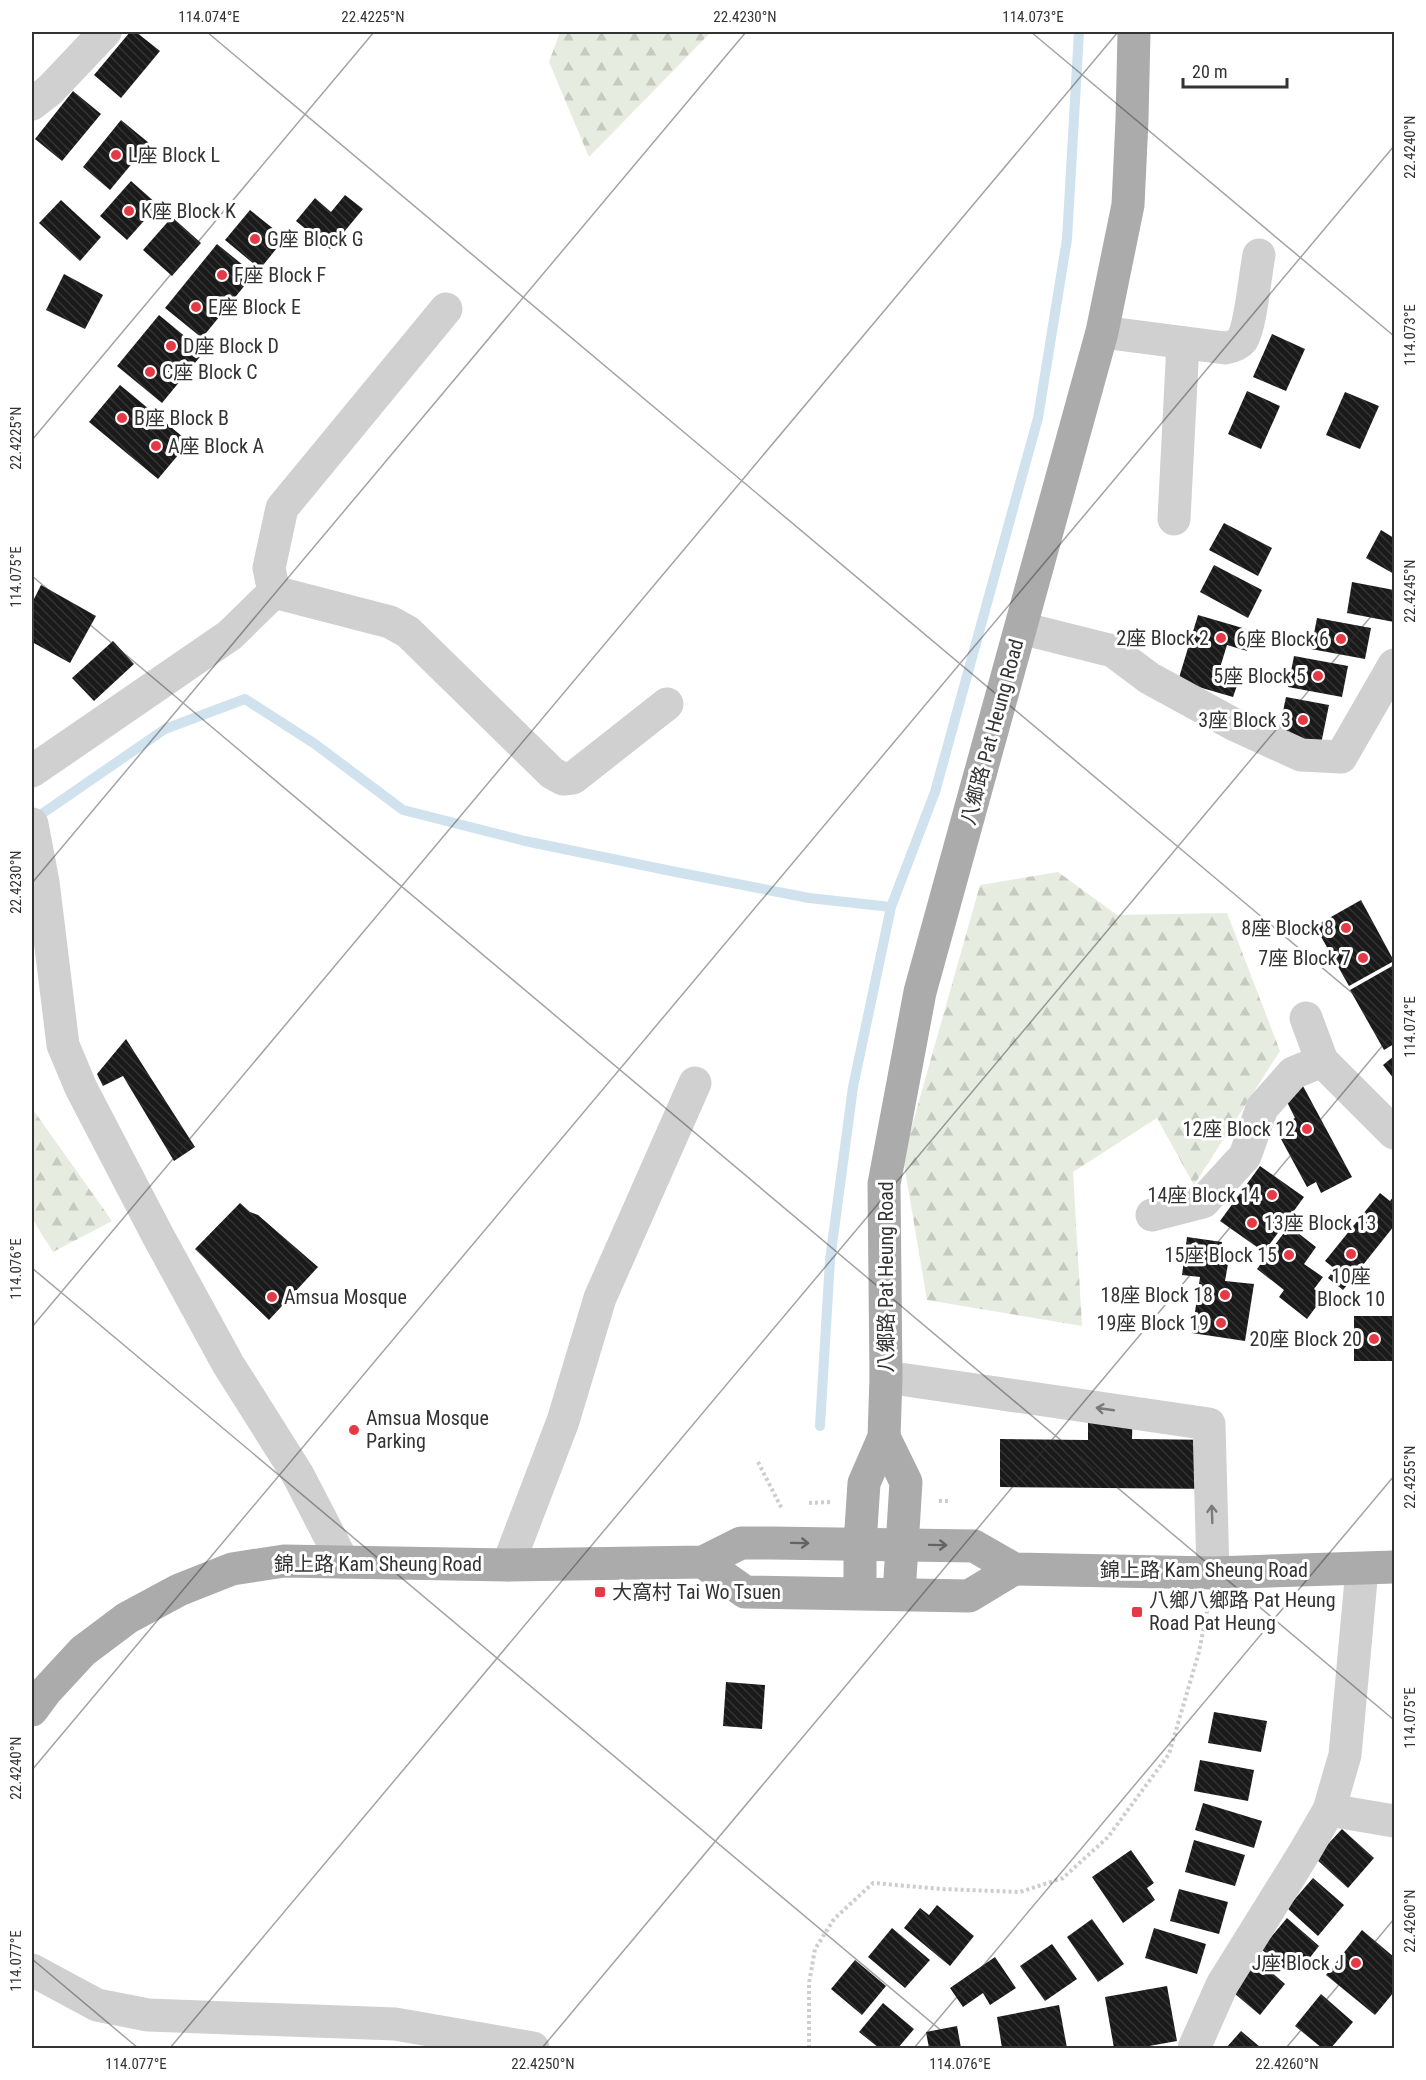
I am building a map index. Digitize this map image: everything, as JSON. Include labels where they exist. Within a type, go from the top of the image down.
[{"type":"main road","name":"八鄉路 Pat Heung Road","points":[[860,1593],[864,1483],[884,1437],[886,1377],[884,1184],[920,992],[1102,333],[1128,205],[1134,32]]},
{"type":"main road","name":"八鄉路 Pat Heung Road","points":[[884,1437],[906,1482],[899,1594]]},
{"type":"main road","name":"錦上路 Kam Sheung Road","points":[[32,1710],[46,1691],[83,1651],[127,1618],[179,1590],[232,1569],[284,1561],[508,1564],[703,1562],[741,1543],[974,1546],[1014,1569],[1214,1572],[1395,1567]]},
{"type":"main road","points":[[703,1562],[745,1592],[969,1596],[1014,1569]]},
{"type":"street","points":[[32,104],[50,90],[105,32]]},
{"type":"street","points":[[1102,333],[1232,347],[1241,341],[1246,329],[1258,255]]},
{"type":"street","points":[[274,592],[269,568],[282,508],[446,309]]},
{"type":"street","points":[[1174,519],[1184,343]]},
{"type":"street","points":[[274,592],[390,622],[408,632],[552,774],[563,779],[573,778],[667,704]]},
{"type":"street","points":[[32,771],[230,635],[274,592]]},
{"type":"street","points":[[1021,628],[1113,651],[1158,683],[1235,725],[1302,755],[1341,757],[1395,665]]},
{"type":"street","points":[[32,824],[43,882],[63,1045],[152,1224],[228,1364],[298,1475],[343,1562]]},
{"type":"street","points":[[1306,1018],[1322,1061],[1395,1133]]},
{"type":"street","points":[[1152,1215],[1203,1202],[1245,1156],[1262,1108],[1293,1073],[1322,1061]]},
{"type":"street","points":[[508,1564],[563,1421],[600,1298],[695,1083]]},
{"type":"street","points":[[886,1377],[1209,1424],[1214,1572]]},
{"type":"street","points":[[1194,2049],[1222,1985],[1329,1809],[1345,1755],[1362,1569]]},
{"type":"street","points":[[1329,1809],[1395,1821]]},
{"type":"street","points":[[32,1970],[97,2006],[148,2014],[395,2024],[533,2049]]},
{"type":"path","points":[[758,1462],[786,1515]]},
{"type":"path","points":[[809,1503],[832,1502]]},
{"type":"path","points":[[809,2049],[808,1983],[815,1949],[834,1919],[873,1883],[1020,1892],[1063,1878],[1108,1837],[1169,1754],[1199,1652],[1214,1572]]},
{"type":"green space","points":[[560,32],[711,32],[589,157],[549,62]]},
{"type":"green space","points":[[1058,872],[1117,915],[1227,913],[1280,1051],[1194,1185],[1157,1118],[1073,1172],[1082,1326],[927,1300],[903,1158],[980,885]]},
{"type":"green space","points":[[32,1086],[34,1111],[112,1221],[53,1252],[32,1218]]},
{"type":"building","points":[[130,32],[136,32],[160,51],[121,98],[94,75]]},
{"type":"building","points":[[73,91],[101,114],[62,161],[35,139]]},
{"type":"building","name":"L座 Block L","points":[[121,120],[149,143],[110,190],[83,167]]},
{"type":"building","name":"K座 Block K","points":[[131,181],[158,205],[127,240],[100,216]]},
{"type":"building","points":[[345,195],[363,209],[330,249],[296,221],[315,198],[331,212]]},
{"type":"building","points":[[61,200],[101,237],[80,261],[39,223]]},
{"type":"building","name":"G座 Block G","points":[[250,210],[285,238],[260,269],[225,240]]},
{"type":"building","points":[[172,217],[201,243],[172,276],[143,250]]},
{"type":"building","points":[[217,244],[254,274],[202,338],[165,308]]},
{"type":"building","points":[[64,274],[103,295],[85,329],[46,310]]},
{"type":"building","points":[[159,315],[204,352],[162,403],[117,366]]},
{"type":"building","points":[[1272,334],[1305,349],[1286,391],[1253,377]]},
{"type":"building","points":[[120,385],[189,442],[158,479],[89,422]]},
{"type":"building","points":[[1247,391],[1280,406],[1261,449],[1228,434]]},
{"type":"building","points":[[1345,392],[1379,406],[1360,449],[1326,435]]},
{"type":"building","points":[[1224,523],[1272,548],[1258,576],[1209,550]]},
{"type":"building","points":[[1381,530],[1394,538],[1394,574],[1366,558]]},
{"type":"building","points":[[1214,565],[1262,590],[1248,618],[1200,592]]},
{"type":"building","points":[[1352,582],[1394,590],[1394,622],[1347,613]]},
{"type":"building","points":[[41,585],[96,616],[70,663],[32,642],[32,603]]},
{"type":"building","points":[[1198,615],[1253,631],[1247,651],[1227,645],[1219,671],[1240,677],[1233,697],[1178,681]]},
{"type":"building","name":"6座 Block 6","points":[[1317,618],[1371,628],[1365,659],[1311,649]]},
{"type":"building","points":[[113,641],[134,664],[94,701],[72,678]]},
{"type":"building","name":"5座 Block 5","points":[[1294,656],[1348,666],[1342,697],[1288,687]]},
{"type":"building","name":"3座 Block 3","points":[[1286,697],[1329,705],[1321,744],[1278,735]]},
{"type":"building","points":[[1361,900],[1394,961],[1349,986],[1315,926]]},
{"type":"building","points":[[1394,965],[1394,1044],[1384,1050],[1350,990]]},
{"type":"building","points":[[126,1039],[195,1147],[174,1161],[123,1076],[103,1086],[97,1074]]},
{"type":"building","points":[[1394,1056],[1394,1079],[1383,1065]]},
{"type":"building","points":[[1303,1086],[1352,1177],[1321,1193],[1316,1182],[1307,1187],[1281,1139],[1290,1134],[1284,1124],[1295,1118],[1284,1096]]},
{"type":"building","points":[[1260,1166],[1304,1197],[1264,1252],[1220,1221]]},
{"type":"building","points":[[1380,1193],[1390,1201],[1394,1196],[1394,1226],[1343,1290],[1328,1278],[1335,1269],[1325,1261]]},
{"type":"building","points":[[240,1203],[250,1212],[258,1215],[318,1267],[269,1320],[195,1249]]},
{"type":"building","points":[[1289,1226],[1316,1247],[1304,1264],[1323,1277],[1314,1289],[1324,1296],[1307,1319],[1279,1297],[1284,1290],[1257,1269]]},
{"type":"building","points":[[1187,1237],[1222,1242],[1219,1263],[1228,1264],[1225,1281],[1254,1284],[1245,1341],[1192,1333],[1200,1277],[1182,1275]]},
{"type":"building","name":"20座 Block 20","points":[[1354,1316],[1394,1316],[1394,1361],[1354,1361]]},
{"type":"building","points":[[1088,1402],[1133,1403],[1132,1439],[1221,1440],[1220,1489],[1000,1487],[1000,1439],[1088,1440]]},
{"type":"building","points":[[726,1682],[765,1685],[762,1729],[723,1726]]},
{"type":"building","points":[[1214,1712],[1267,1721],[1261,1752],[1208,1743]]},
{"type":"building","points":[[1200,1760],[1254,1770],[1248,1801],[1194,1791]]},
{"type":"building","points":[[1203,1803],[1262,1821],[1254,1848],[1195,1830]]},
{"type":"building","points":[[1342,1829],[1374,1858],[1348,1888],[1315,1858]]},
{"type":"building","points":[[1194,1840],[1245,1855],[1235,1886],[1185,1872]]},
{"type":"building","points":[[1131,1850],[1154,1883],[1147,1888],[1155,1900],[1123,1923],[1092,1877]]},
{"type":"building","points":[[1313,1878],[1344,1905],[1318,1936],[1287,1908]]},
{"type":"building","points":[[1179,1889],[1228,1902],[1219,1934],[1170,1921]]},
{"type":"building","points":[[937,1905],[974,1936],[950,1966],[904,1928],[920,1908],[929,1915]]},
{"type":"building","points":[[1287,1918],[1319,1946],[1301,1969],[1295,1964],[1288,1972],[1261,1949]]},
{"type":"building","points":[[1092,1919],[1124,1964],[1098,1982],[1067,1937]]},
{"type":"building","points":[[892,1928],[930,1960],[905,1988],[868,1957]]},
{"type":"building","points":[[1154,1928],[1206,1944],[1197,1974],[1145,1958]]},
{"type":"building","points":[[1362,1930],[1394,1957],[1394,1992],[1375,2015],[1326,1975]]},
{"type":"building","points":[[1052,1944],[1077,1979],[1045,2001],[1020,1966]]},
{"type":"building","points":[[995,1957],[1016,1988],[990,2005],[983,1993],[963,2007],[950,1988]]},
{"type":"building","points":[[1254,1957],[1285,1984],[1260,2015],[1228,1988]]},
{"type":"building","points":[[855,1960],[886,1986],[862,2015],[831,1989]]},
{"type":"building","points":[[1167,1986],[1177,2041],[1138,2048],[1114,2048],[1105,1997]]},
{"type":"building","points":[[1321,1994],[1353,2022],[1331,2048],[1322,2048],[1295,2026]]},
{"type":"building","points":[[883,2003],[914,2029],[898,2048],[879,2048],[859,2032]]},
{"type":"building","points":[[1059,2005],[1067,2048],[1002,2048],[997,2017]]},
{"type":"building","points":[[957,2026],[961,2048],[929,2048],[926,2032]]},
{"type":"building","points":[[1241,2031],[1260,2047],[1226,2048]]},
{"type":"waterway","points":[[820,1426],[830,1260],[853,1087],[891,907],[935,792],[1038,418],[1067,239],[1079,32]]},
{"type":"waterway","points":[[33,820],[165,729],[245,699],[315,744],[403,810],[525,841],[676,872],[809,898],[891,907]]},
{"type":"place","name":"L座 Block L","points":[[116,155]]},
{"type":"place","name":"K座 Block K","points":[[129,211]]},
{"type":"place","name":"G座 Block G","points":[[255,239]]},
{"type":"place","name":"F座 Block F","points":[[222,275]]},
{"type":"place","name":"E座 Block E","points":[[196,307]]},
{"type":"place","name":"D座 Block D","points":[[171,346]]},
{"type":"place","name":"C座 Block C","points":[[150,372]]},
{"type":"place","name":"B座 Block B","points":[[122,418]]},
{"type":"place","name":"A座 Block A","points":[[156,446]]},
{"type":"place","name":"2座 Block 2","points":[[1221,638]]},
{"type":"place","name":"6座 Block 6","points":[[1341,639]]},
{"type":"place","name":"5座 Block 5","points":[[1318,676]]},
{"type":"place","name":"3座 Block 3","points":[[1303,720]]},
{"type":"place","name":"8座 Block 8","points":[[1346,928]]},
{"type":"place","name":"7座 Block 7","points":[[1363,958]]},
{"type":"place","name":"12座 Block 12","points":[[1307,1129]]},
{"type":"place","name":"14座 Block 14","points":[[1272,1195]]},
{"type":"place","name":"13座 Block 13","points":[[1252,1223]]},
{"type":"place","name":"10座 Block 10","points":[[1351,1254]]},
{"type":"place","name":"15座 Block 15","points":[[1289,1255]]},
{"type":"place","name":"18座 Block 18","points":[[1225,1295]]},
{"type":"place","name":"Amsua Mosque","points":[[272,1297]]},
{"type":"place","name":"19座 Block 19","points":[[1221,1323]]},
{"type":"place","name":"20座 Block 20","points":[[1374,1339]]},
{"type":"place","name":"Amsua Mosque Parking","points":[[354,1430]]},
{"type":"place","name":"大窩村 Tai Wo Tsuen","points":[[600,1592]]},
{"type":"place","name":"八鄉八鄉路 Pat Heung Road Pat Heung","points":[[1137,1612]]},
{"type":"place","name":"J座 Block J","points":[[1356,1963]]}]
